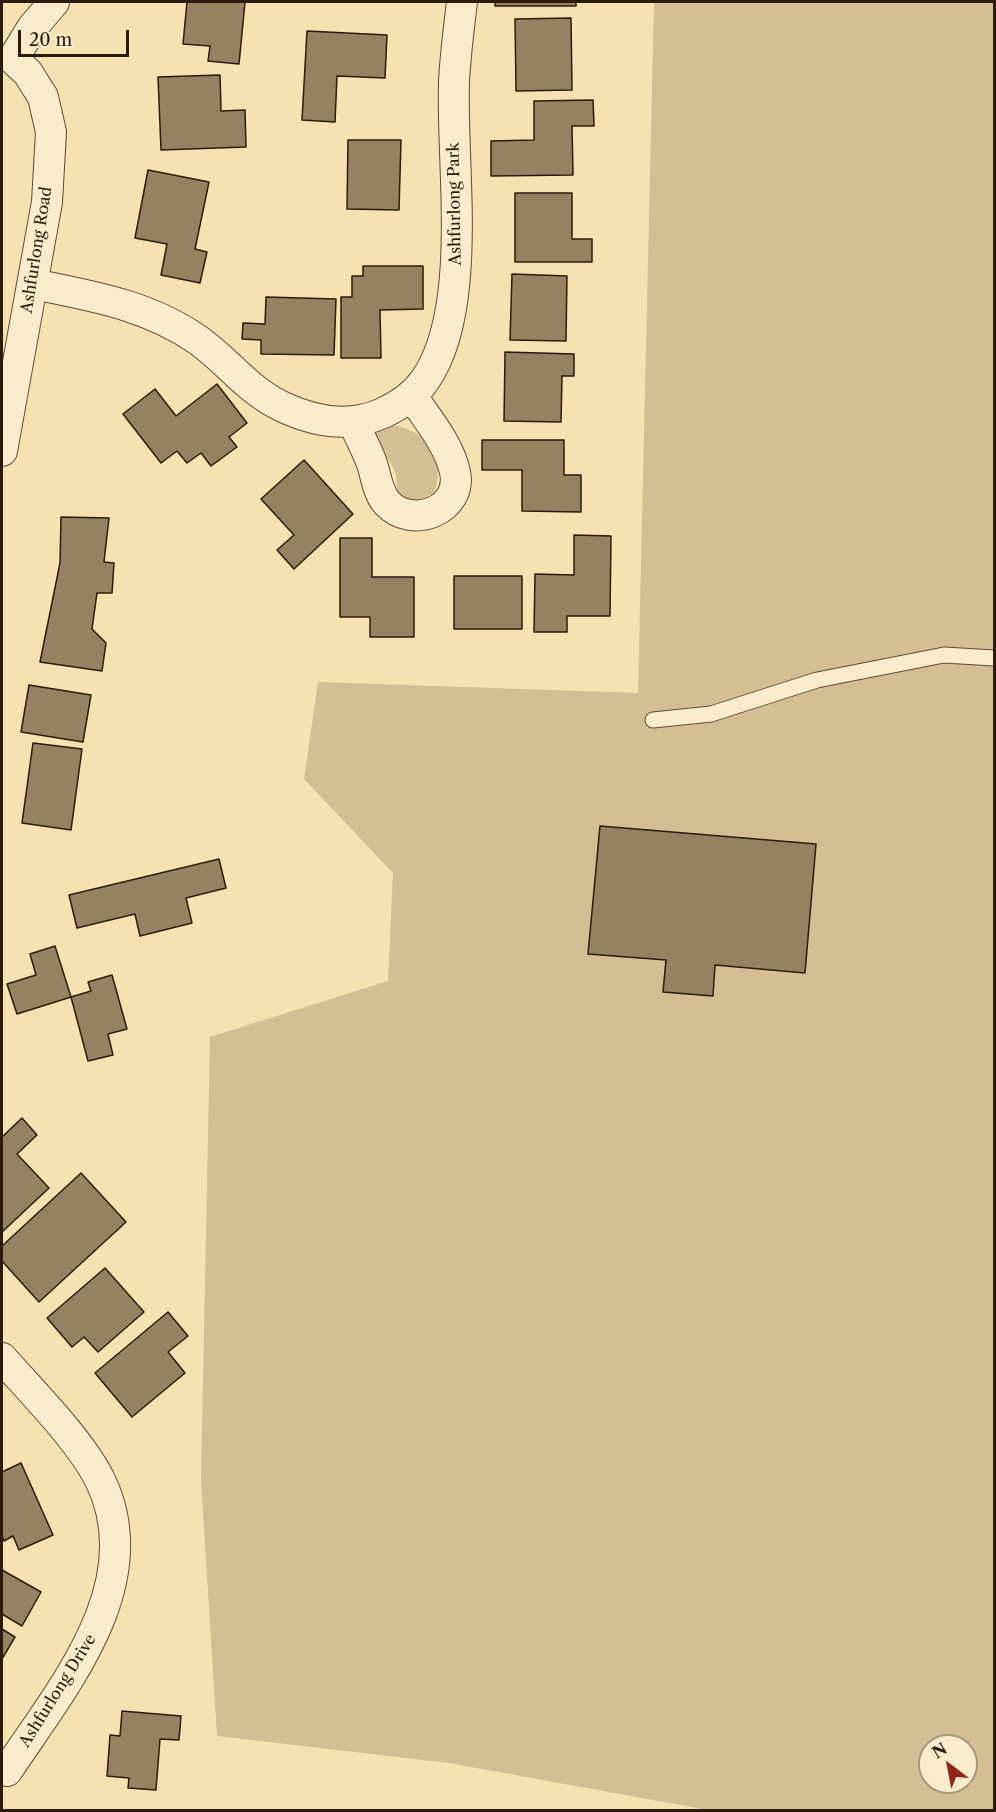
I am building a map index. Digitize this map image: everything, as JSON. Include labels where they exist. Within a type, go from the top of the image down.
[{"type":"street","points":[[7,58],[54,2]]},
{"type":"street","name":"Ashfurlong Park","points":[[33,284],[122,302],[159,315],[200,341],[252,390],[308,418],[354,423],[385,412],[412,396],[426,380],[437,357],[450,318],[456,284],[454,82],[462,2]]},
{"type":"street","name":"Ashfurlong Road","points":[[2,451],[47,202],[51,132],[43,97],[28,73],[7,58]]},
{"type":"street","points":[[354,423],[386,502],[398,512],[410,516],[428,516],[445,505],[453,491],[455,473],[447,450],[412,396]]},
{"type":"street","name":"Ashfurlong Drive","points":[[2,1358],[46,1407],[100,1481],[111,1507],[115,1536],[107,1600],[92,1641],[7,1771]]},
{"type":"lane","points":[[653,720],[711,714],[817,680],[944,655],[994,658]]},
{"type":"shaded area","points":[[654,2],[994,2],[994,1810],[708,1810],[449,1763],[217,1736],[201,1480],[210,1037],[388,981],[393,873],[304,779],[318,682],[638,693]]},
{"type":"shaded area","points":[[394,425],[407,429],[426,440],[436,457],[438,479],[435,492],[419,501],[406,501],[397,493],[395,471],[377,445],[378,427]]},
{"type":"building","points":[[187,2],[245,2],[239,64],[208,61],[210,46],[183,44]]},
{"type":"building","points":[[495,2],[576,2],[576,6],[495,6]]},
{"type":"building","points":[[571,18],[572,90],[516,91],[515,19]]},
{"type":"building","points":[[307,31],[387,35],[385,78],[337,76],[335,122],[302,120]]},
{"type":"building","points":[[220,75],[221,111],[245,110],[246,147],[161,150],[158,77]]},
{"type":"building","points":[[593,100],[594,126],[572,126],[573,175],[491,176],[491,141],[534,140],[534,101]]},
{"type":"building","points":[[348,140],[401,140],[399,210],[347,209]]},
{"type":"building","points":[[148,170],[209,182],[195,249],[207,252],[200,283],[161,275],[167,244],[135,238]]},
{"type":"building","points":[[515,193],[572,193],[572,239],[592,239],[592,262],[515,262]]},
{"type":"building","points":[[363,266],[423,266],[423,309],[380,310],[381,358],[341,358],[341,297],[352,297],[352,276],[363,276]]},
{"type":"building","points":[[512,274],[567,276],[566,341],[510,340]]},
{"type":"building","points":[[266,297],[336,299],[334,355],[261,354],[261,340],[242,339],[243,323],[265,324]]},
{"type":"building","points":[[505,352],[574,354],[574,376],[562,376],[561,422],[504,421]]},
{"type":"building","points":[[217,384],[247,423],[229,437],[237,447],[211,466],[201,453],[187,463],[177,451],[161,463],[123,414],[155,389],[176,416]]},
{"type":"building","points":[[482,440],[564,440],[564,475],[581,475],[581,512],[522,511],[522,470],[482,470]]},
{"type":"building","points":[[304,460],[353,514],[294,569],[277,550],[294,535],[261,499]]},
{"type":"building","points":[[61,517],[109,518],[104,562],[114,563],[112,593],[97,593],[92,629],[106,643],[102,671],[40,662],[60,563]]},
{"type":"building","points":[[574,535],[611,536],[610,616],[567,616],[567,632],[534,632],[535,574],[574,575]]},
{"type":"building","points":[[340,538],[372,538],[372,577],[414,577],[414,637],[370,637],[370,617],[340,617]]},
{"type":"building","points":[[454,576],[522,576],[522,629],[454,629]]},
{"type":"building","points":[[29,685],[91,695],[83,742],[21,732]]},
{"type":"building","points":[[33,743],[82,749],[71,830],[22,823]]},
{"type":"building","points":[[600,826],[816,844],[805,973],[715,965],[713,996],[663,992],[666,960],[588,954]]},
{"type":"building","points":[[219,859],[226,888],[186,898],[192,923],[140,936],[135,914],[77,928],[69,895]]},
{"type":"building","points":[[55,946],[71,997],[17,1014],[7,984],[36,975],[30,954]]},
{"type":"building","points":[[112,975],[127,1029],[108,1034],[113,1055],[88,1061],[71,997],[91,991],[88,982]]},
{"type":"building","points":[[22,1118],[37,1135],[17,1154],[49,1188],[2,1232],[2,1137]]},
{"type":"building","points":[[81,1173],[126,1222],[39,1302],[2,1261],[2,1246]]},
{"type":"building","points":[[105,1268],[144,1312],[98,1352],[84,1337],[72,1347],[47,1318]]},
{"type":"building","points":[[168,1312],[188,1336],[168,1352],[185,1373],[132,1417],[95,1373]]},
{"type":"building","points":[[21,1463],[53,1535],[19,1550],[13,1536],[4,1541],[2,1536],[2,1472]]},
{"type":"building","points":[[2,1570],[41,1592],[22,1626],[2,1614]]},
{"type":"building","points":[[2,1629],[15,1637],[2,1659]]},
{"type":"building","points":[[122,1711],[181,1716],[179,1740],[160,1739],[156,1790],[128,1788],[129,1778],[107,1776],[110,1735],[120,1736]]}]
